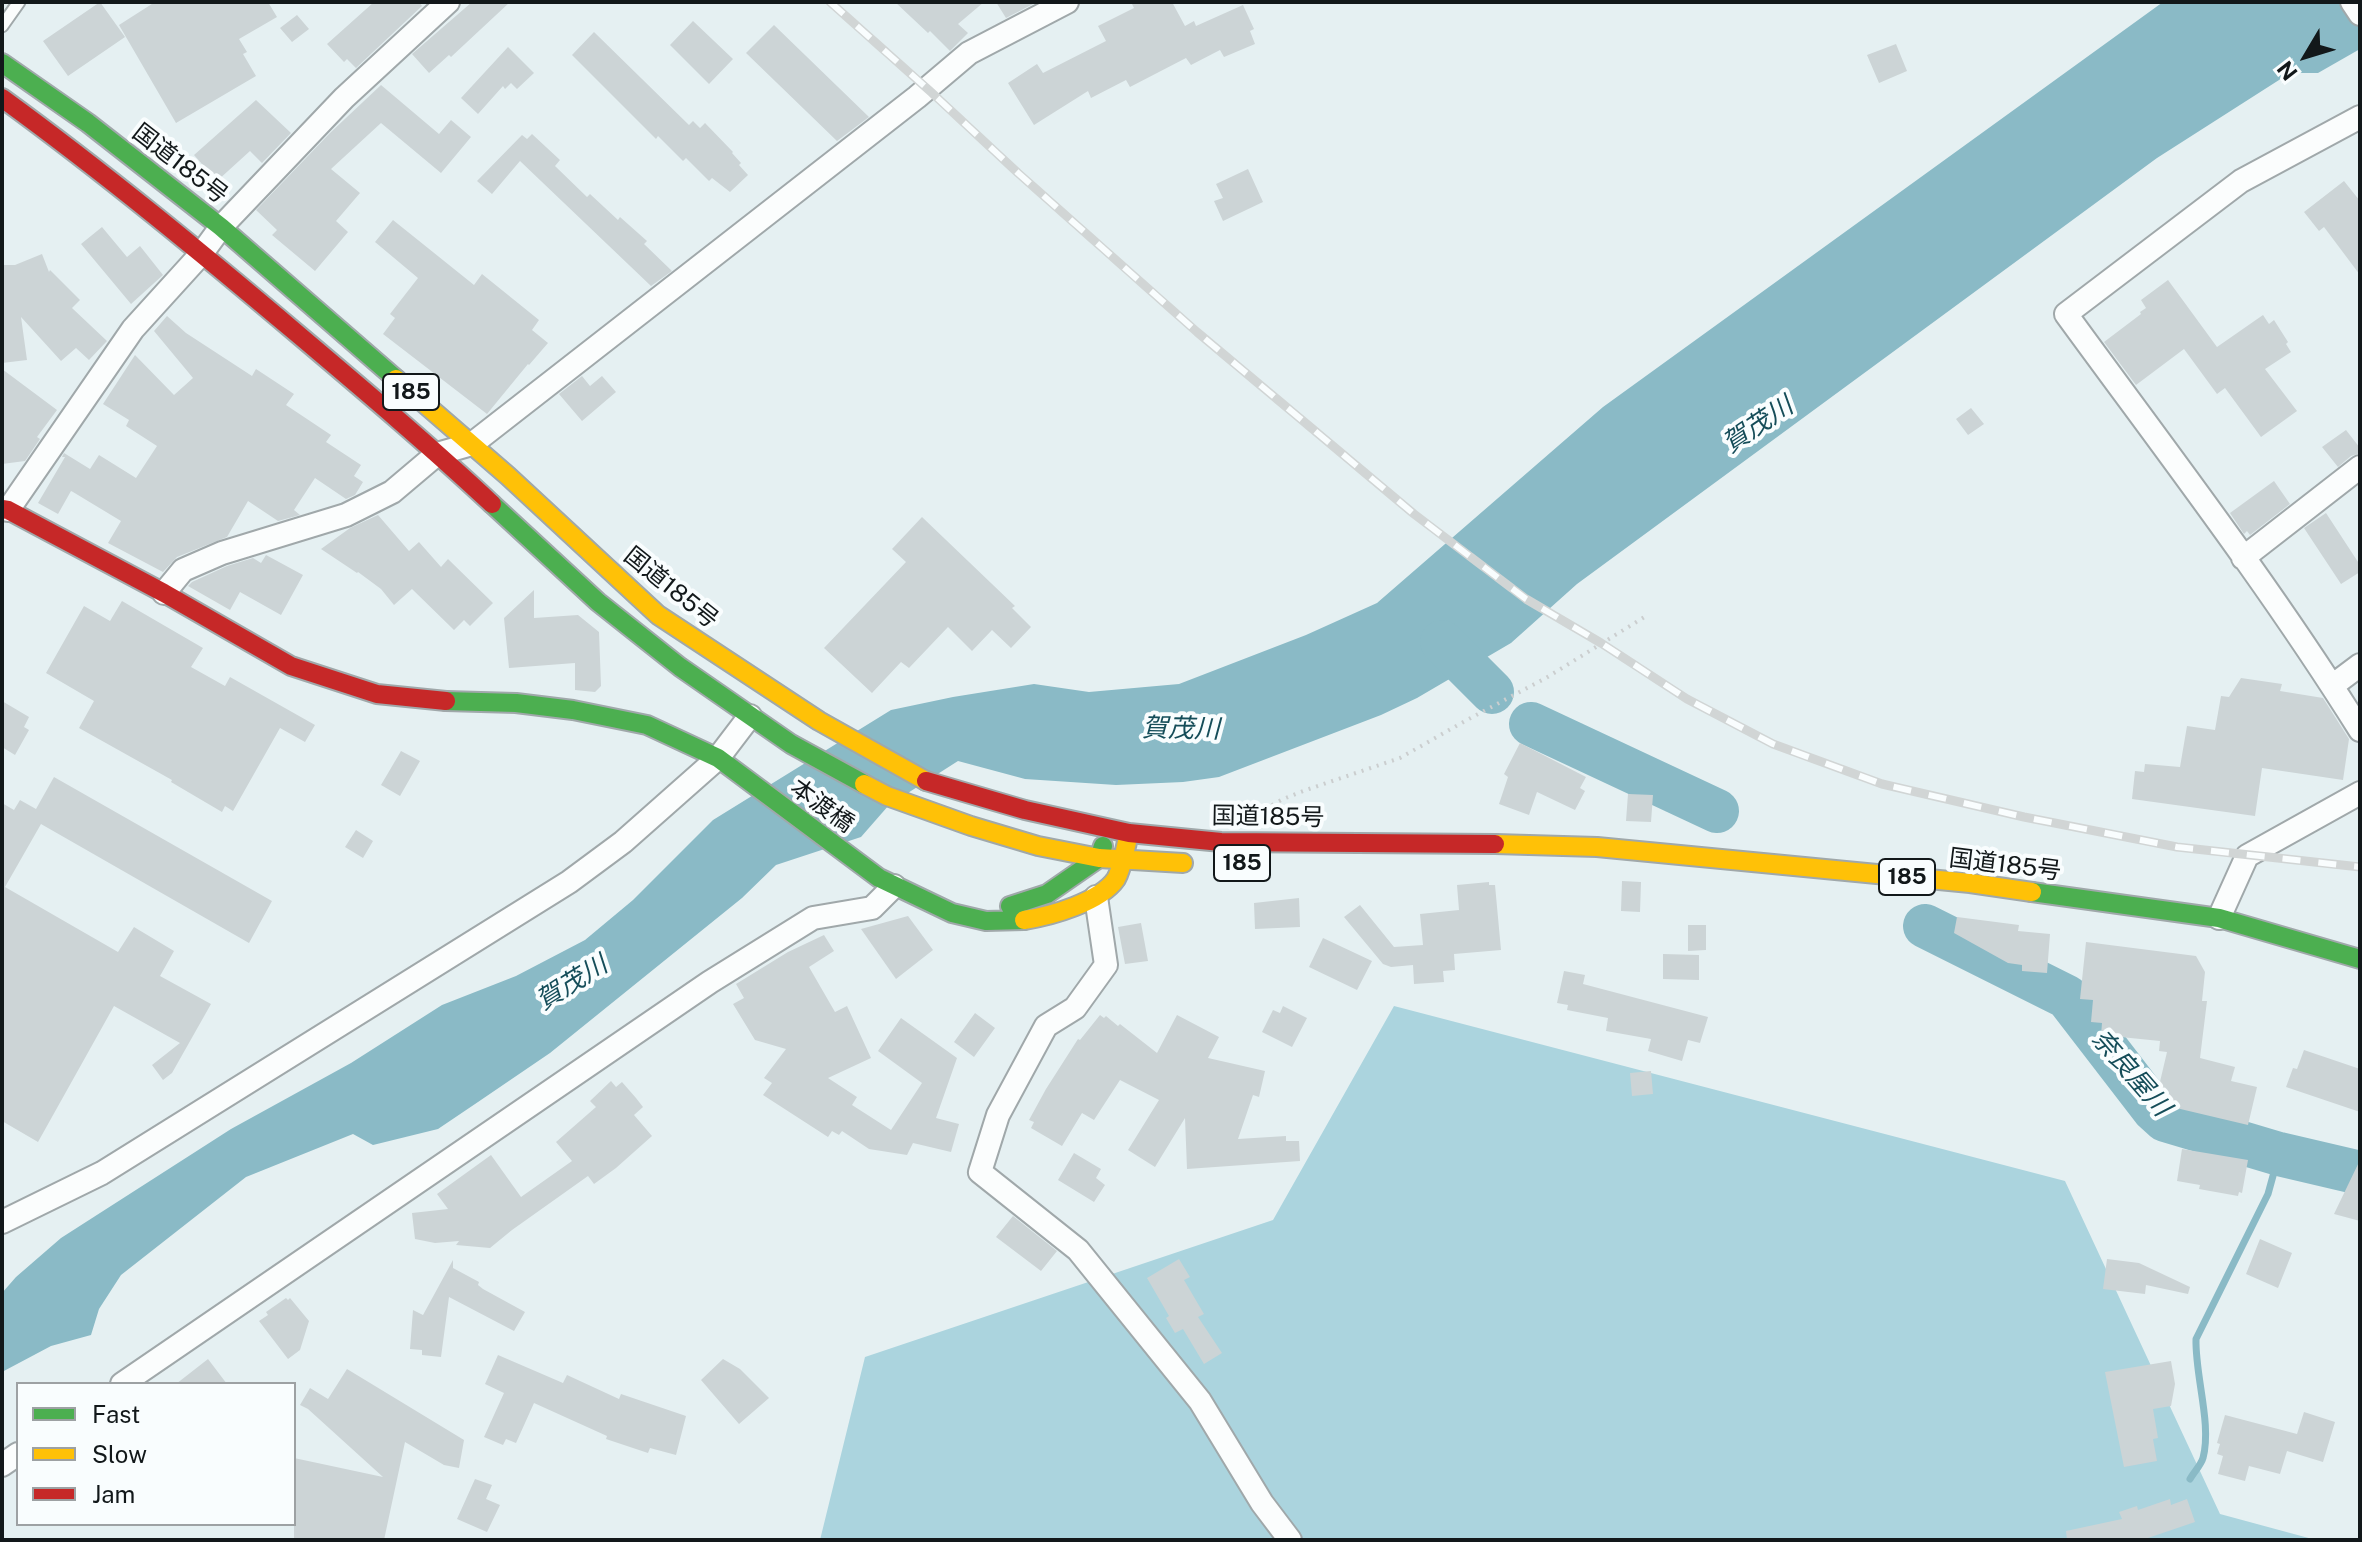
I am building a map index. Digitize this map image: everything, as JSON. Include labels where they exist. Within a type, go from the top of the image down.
[{"type":"main road","name":"国道185号","points":[[2,63],[88,123],[221,227],[472,444],[658,615],[819,721],[921,780],[975,797],[1129,833],[1221,842],[1446,842],[1597,847],[1970,883],[2219,918],[2360,959]]},
{"type":"main road","name":"国道185号","points":[[2,98],[70,147],[202,253],[437,454],[598,602],[680,667],[791,744],[887,796],[1038,846],[1123,861],[1203,864]]},
{"type":"main road","name":"本渡橋","points":[[5,510],[164,593],[291,666],[377,694],[516,703],[573,710],[647,725],[718,758],[886,882]]},
{"type":"main road","points":[[886,882],[963,901],[1012,906],[1047,894],[1099,858],[1099,828]]},
{"type":"main road","points":[[886,882],[952,913],[986,921],[1038,918],[1096,897],[1115,880],[1129,833]]},
{"type":"main road","name":"国道185号","points":[[1264,860],[1446,842]]},
{"type":"street","points":[[5,510],[133,329],[202,253],[221,227],[344,98],[448,2]]},
{"type":"street","points":[[164,593],[183,570],[222,553],[346,515],[392,492],[437,454],[472,444],[917,97],[969,53],[1067,2]]},
{"type":"street","points":[[2352,2],[2360,14]]},
{"type":"street","points":[[2360,117],[2241,181],[2066,314],[2243,558],[2360,730]]},
{"type":"street","points":[[2243,558],[2360,467]]},
{"type":"street","points":[[2332,686],[2360,665]]},
{"type":"street","points":[[2,1222],[102,1173],[569,882],[623,842],[718,758],[750,716]]},
{"type":"street","points":[[2219,918],[2247,856],[2360,793]]},
{"type":"street","points":[[125,1382],[710,982],[813,918],[872,908],[886,882]]},
{"type":"street","points":[[1096,897],[1106,965],[1075,1008],[1046,1026],[998,1115],[980,1172],[1078,1250],[1200,1401],[1262,1503],[1290,1540]]},
{"type":"lane","points":[[2,26],[19,2]]},
{"type":"path","points":[[1258,813],[1283,799],[1400,758],[1546,678],[1646,616]]},
{"type":"shaded area","points":[[1394,1006],[2065,1181],[2220,1514],[2316,1540],[820,1540],[865,1357],[1273,1220]]},
{"type":"water","name":"賀茂川","points":[[2163,2],[2360,2],[2360,49],[2318,73],[2290,73],[2157,158],[1577,584],[1511,643],[1417,698],[1381,715],[1219,777],[1183,782],[1116,785],[1025,779],[958,761],[889,805],[861,837],[776,865],[742,898],[550,1053],[438,1129],[373,1145],[353,1134],[246,1177],[121,1275],[99,1309],[91,1335],[51,1346],[2,1372],[2,1293],[61,1238],[231,1129],[351,1063],[442,1005],[516,976],[585,940],[633,900],[713,820],[891,710],[1034,684],[1089,692],[1179,684],[1306,635],[1377,603],[1603,407]]},
{"type":"building","points":[[100,2],[125,37],[68,76],[43,41]]},
{"type":"building","points":[[155,2],[268,2],[277,17],[239,39],[247,52],[243,54],[256,76],[176,123],[119,25]]},
{"type":"building","points":[[374,2],[419,2],[422,6],[356,68],[347,59],[344,62],[327,44]]},
{"type":"building","points":[[472,2],[510,2],[451,57],[449,55],[429,73],[412,54]]},
{"type":"building","points":[[895,2],[984,2],[958,24],[968,33],[950,51]]},
{"type":"building","points":[[996,2],[1037,2],[1006,18]]},
{"type":"building","points":[[1131,2],[1172,2],[1185,26],[1194,21],[1196,26],[1243,5],[1254,29],[1250,31],[1255,44],[1224,57],[1220,50],[1191,65],[1186,58],[1130,87],[1126,80],[1091,98],[1088,91],[1034,125],[1008,83],[1037,64],[1043,73],[1106,41],[1098,26],[1134,8]]},
{"type":"building","points":[[297,15],[309,29],[292,42],[280,28]]},
{"type":"building","points":[[693,21],[733,59],[709,84],[670,45]]},
{"type":"building","points":[[774,25],[869,117],[837,141],[746,53]]},
{"type":"building","points":[[594,32],[689,125],[693,121],[700,128],[705,123],[733,152],[748,175],[730,192],[712,178],[709,181],[686,158],[683,161],[658,136],[656,139],[572,55]]},
{"type":"building","points":[[1896,44],[1907,71],[1879,83],[1867,55]]},
{"type":"building","points":[[508,47],[534,73],[517,89],[511,83],[505,89],[503,86],[478,114],[461,98]]},
{"type":"building","points":[[381,85],[439,134],[451,120],[471,137],[441,173],[381,123],[331,169],[360,193],[336,221],[348,232],[315,271],[272,235],[277,230],[256,210]]},
{"type":"building","points":[[256,100],[291,133],[262,163],[250,151],[217,181],[194,155]]},
{"type":"building","points":[[532,134],[560,160],[555,166],[587,197],[590,194],[647,241],[644,244],[672,271],[651,286],[520,161],[492,194],[477,181],[522,135],[527,139]]},
{"type":"building","points":[[1248,169],[1263,202],[1223,221],[1214,201],[1223,198],[1216,184]]},
{"type":"building","points":[[2344,181],[2360,201],[2360,275],[2324,227],[2319,231],[2304,212]]},
{"type":"building","points":[[393,220],[474,285],[482,274],[539,320],[532,330],[548,343],[487,414],[383,334],[395,318],[390,314],[418,278],[375,242]]},
{"type":"building","points":[[102,227],[127,257],[140,246],[163,275],[131,304],[81,244]]},
{"type":"building","points":[[42,254],[49,272],[80,300],[72,308],[107,341],[89,360],[76,348],[61,361],[21,317],[27,360],[2,363],[2,265],[15,265]]},
{"type":"building","points":[[2168,280],[2217,347],[2263,315],[2269,324],[2274,320],[2291,352],[2265,369],[2297,411],[2261,437],[2225,388],[2217,394],[2184,349],[2136,385],[2104,342],[2141,314],[2146,308],[2141,300]]},
{"type":"building","points":[[167,316],[186,333],[252,376],[256,369],[294,394],[286,405],[331,435],[326,442],[361,465],[354,476],[363,482],[355,495],[346,499],[315,478],[294,510],[300,515],[278,521],[248,501],[227,537],[177,557],[163,572],[108,543],[121,521],[73,492],[58,514],[38,503],[65,457],[62,457],[64,453],[90,469],[99,455],[136,478],[157,446],[126,426],[129,420],[103,404],[135,355],[174,395],[193,378],[154,331]]},
{"type":"building","points":[[2,369],[57,410],[37,437],[40,439],[25,461],[2,464]]},
{"type":"building","points":[[582,376],[590,386],[602,376],[616,392],[582,421],[559,394]]},
{"type":"building","points":[[1971,408],[1984,424],[1968,435],[1956,419]]},
{"type":"building","points":[[2346,430],[2360,448],[2360,453],[2338,467],[2322,447]]},
{"type":"building","points":[[2274,481],[2290,504],[2250,535],[2247,531],[2244,534],[2230,513]]},
{"type":"building","points":[[2326,513],[2360,565],[2360,572],[2341,584],[2304,528]]},
{"type":"building","points":[[378,515],[409,551],[419,542],[441,567],[448,559],[493,603],[470,626],[464,620],[454,630],[412,589],[394,605],[381,589],[321,549],[350,528]]},
{"type":"building","points":[[922,517],[1015,606],[1012,608],[1031,627],[1011,648],[992,630],[972,651],[948,627],[909,668],[901,662],[872,693],[824,648],[906,562],[892,549]]},
{"type":"building","points":[[266,555],[303,575],[281,615],[240,592],[230,610],[188,586],[227,566],[253,558],[261,563]]},
{"type":"building","points":[[534,590],[534,618],[578,615],[599,632],[601,686],[595,692],[575,690],[575,663],[509,668],[504,618]]},
{"type":"building","points":[[122,601],[203,648],[191,667],[225,686],[230,677],[315,725],[305,742],[280,728],[233,811],[225,806],[222,812],[79,728],[94,701],[46,673],[84,606],[110,621]]},
{"type":"building","points":[[2241,678],[2282,684],[2280,691],[2323,698],[2349,739],[2343,780],[2262,768],[2255,816],[2132,799],[2135,771],[2144,772],[2145,764],[2180,767],[2187,726],[2215,730],[2221,696],[2229,697]]},
{"type":"building","points":[[2,701],[29,717],[24,727],[29,730],[15,755],[2,747]]},
{"type":"building","points":[[1520,743],[1586,777],[1580,788],[1585,791],[1575,810],[1537,792],[1529,815],[1499,804],[1508,777],[1504,774]]},
{"type":"building","points":[[401,751],[420,761],[400,796],[381,785]]},
{"type":"building","points":[[54,777],[272,901],[249,943],[41,824],[5,887],[118,952],[134,927],[174,951],[160,976],[211,1004],[172,1073],[163,1080],[152,1065],[180,1043],[114,1006],[38,1142],[2,1121],[2,803],[14,810],[20,800],[36,809]]},
{"type":"building","points":[[1628,794],[1653,795],[1651,822],[1626,821]]},
{"type":"building","points":[[356,830],[373,841],[363,858],[345,847]]},
{"type":"building","points":[[1622,881],[1641,882],[1640,912],[1621,911]]},
{"type":"building","points":[[1489,882],[1489,885],[1495,885],[1501,950],[1454,954],[1455,970],[1443,971],[1444,982],[1414,984],[1413,965],[1391,967],[1383,964],[1344,917],[1360,905],[1394,947],[1423,945],[1420,914],[1459,910],[1457,885]]},
{"type":"building","points":[[1299,898],[1300,927],[1255,929],[1254,903]]},
{"type":"building","points":[[908,916],[933,950],[896,979],[861,929]]},
{"type":"building","points":[[1957,917],[2019,925],[2018,931],[2050,934],[2047,973],[2022,971],[2022,965],[2008,963],[1954,933]]},
{"type":"building","points":[[1141,923],[1148,961],[1125,964],[1118,927]]},
{"type":"building","points":[[1688,925],[1706,925],[1706,950],[1688,951]]},
{"type":"building","points":[[824,935],[834,951],[809,967],[835,1012],[847,1006],[871,1058],[828,1078],[857,1097],[852,1105],[891,1130],[922,1083],[878,1051],[901,1018],[957,1058],[936,1118],[959,1124],[951,1152],[913,1143],[907,1155],[869,1149],[842,1131],[839,1135],[832,1131],[828,1137],[763,1095],[772,1083],[764,1078],[786,1049],[755,1040],[733,1004],[744,998],[736,984],[788,952]]},
{"type":"building","points":[[1323,938],[1372,961],[1357,990],[1309,967]]},
{"type":"building","points":[[2086,942],[2196,956],[2205,972],[2202,1001],[2207,1001],[2200,1058],[2235,1067],[2231,1081],[2257,1087],[2248,1125],[2155,1103],[2167,1052],[2159,1051],[2160,1041],[2101,1035],[2102,1023],[2091,1022],[2093,1000],[2080,999]]},
{"type":"building","points":[[1663,954],[1699,955],[1699,980],[1663,979]]},
{"type":"building","points":[[1564,971],[1585,975],[1583,984],[1708,1017],[1700,1043],[1688,1040],[1682,1061],[1648,1051],[1651,1039],[1606,1031],[1608,1018],[1567,1010],[1568,1005],[1557,1003]]},
{"type":"building","points":[[1283,1006],[1307,1018],[1292,1047],[1262,1032],[1273,1010],[1280,1013]]},
{"type":"building","points":[[975,1013],[995,1028],[974,1057],[954,1042]]},
{"type":"building","points":[[1100,1015],[1118,1026],[1120,1024],[1157,1053],[1177,1015],[1219,1037],[1208,1058],[1265,1071],[1259,1097],[1253,1095],[1238,1139],[1286,1136],[1286,1141],[1299,1141],[1300,1161],[1187,1169],[1185,1118],[1155,1167],[1128,1150],[1159,1100],[1120,1080],[1094,1120],[1082,1113],[1062,1146],[1031,1128],[1034,1122],[1029,1120],[1046,1089],[1078,1039]]},
{"type":"building","points":[[2304,1050],[2360,1069],[2360,1112],[2286,1087]]},
{"type":"building","points":[[1651,1071],[1653,1094],[1632,1096],[1630,1073]]},
{"type":"building","points":[[611,1081],[616,1087],[622,1082],[643,1107],[634,1115],[652,1136],[616,1168],[594,1184],[588,1176],[490,1248],[456,1245],[459,1241],[435,1243],[415,1239],[412,1213],[448,1209],[437,1194],[491,1155],[521,1197],[572,1161],[556,1142],[596,1107],[590,1101]]},
{"type":"building","points":[[2182,1149],[2248,1160],[2242,1193],[2239,1192],[2238,1196],[2199,1189],[2200,1185],[2177,1181]]},
{"type":"building","points":[[1074,1153],[1101,1169],[1096,1178],[1105,1185],[1094,1202],[1058,1180]]},
{"type":"building","points":[[2360,1160],[2360,1221],[2334,1214]]},
{"type":"building","points":[[1013,1216],[1057,1251],[1041,1271],[996,1237]]},
{"type":"building","points":[[2260,1239],[2292,1253],[2278,1288],[2246,1274]]},
{"type":"building","points":[[1179,1259],[1190,1277],[1184,1280],[1204,1314],[1198,1317],[1222,1353],[1204,1364],[1183,1329],[1175,1333],[1147,1278]]},
{"type":"building","points":[[2107,1259],[2139,1263],[2190,1287],[2188,1294],[2146,1285],[2145,1294],[2103,1289]]},
{"type":"building","points":[[453,1260],[453,1268],[525,1312],[514,1331],[449,1297],[441,1357],[422,1355],[422,1350],[410,1349],[413,1310],[423,1315]]},
{"type":"building","points":[[290,1298],[309,1321],[300,1350],[288,1359],[259,1321]]},
{"type":"building","points":[[498,1355],[563,1383],[567,1375],[619,1399],[621,1394],[686,1416],[676,1455],[650,1448],[648,1453],[606,1439],[607,1436],[534,1403],[516,1443],[506,1439],[503,1445],[484,1437],[504,1393],[485,1384]]},
{"type":"building","points":[[208,1359],[225,1382],[179,1382]]},
{"type":"building","points":[[723,1359],[740,1369],[769,1398],[739,1424],[701,1380]]},
{"type":"building","points":[[2171,1361],[2175,1384],[2171,1406],[2153,1409],[2158,1438],[2153,1439],[2157,1461],[2124,1467],[2105,1372]]},
{"type":"building","points":[[347,1369],[464,1440],[459,1468],[444,1465],[405,1442],[384,1540],[294,1540],[296,1458],[383,1477],[300,1405],[310,1388],[328,1399]]},
{"type":"building","points":[[2304,1412],[2335,1422],[2323,1462],[2287,1451],[2280,1474],[2249,1466],[2245,1481],[2218,1474],[2223,1456],[2217,1454],[2220,1444],[2217,1443],[2225,1415],[2297,1434]]},
{"type":"building","points":[[475,1479],[492,1485],[486,1499],[500,1505],[487,1532],[457,1519]]},
{"type":"building","points":[[2170,1499],[2171,1505],[2187,1499],[2195,1522],[2142,1540],[2067,1540],[2066,1531],[2122,1519],[2119,1512],[2137,1506],[2138,1510]]},
{"type":"waterway","name":"奈良屋川","points":[[1442,642],[1492,692]]},
{"type":"waterway","name":"奈良屋川","points":[[1531,724],[1717,811]]},
{"type":"waterway","name":"奈良屋川","points":[[1925,926],[2067,997],[2165,1120],[2279,1154],[2360,1173]]},
{"type":"waterway","points":[[2190,1479],[2202,1461],[2206,1430],[2196,1339],[2268,1194],[2279,1154]]},
{"type":"railway","points":[[830,2],[1197,332],[1414,514],[1526,599],[1687,699],[1773,744],[1882,784],[2024,817],[2177,847],[2360,867]]},
{"type":"traffic: fast","points":[[2,63],[88,123],[221,227],[396,379]]},
{"type":"traffic: fast","points":[[492,504],[598,602],[680,667],[791,744],[864,784]]},
{"type":"traffic: fast","points":[[446,701],[516,703],[573,710],[647,725],[718,758],[879,878],[952,913],[986,921],[1024,920]]},
{"type":"traffic: fast","points":[[1010,906],[1047,894],[1099,858],[1103,846]]},
{"type":"traffic: fast","points":[[2032,892],[2219,918],[2360,959]]},
{"type":"traffic: slow","points":[[396,379],[508,476],[658,615],[819,721],[926,781]]},
{"type":"traffic: slow","points":[[864,784],[887,796],[971,826],[1038,846],[1099,858],[1183,863]]},
{"type":"traffic: slow","points":[[1024,920],[1074,907],[1099,895],[1116,879],[1127,842]]},
{"type":"traffic: slow","points":[[1495,844],[1597,847],[1970,883],[2032,892]]},
{"type":"traffic: jam","points":[[2,98],[227,275],[492,504]]},
{"type":"traffic: jam","points":[[2,509],[164,593],[291,666],[377,694],[446,701]]},
{"type":"traffic: jam","points":[[926,781],[1025,810],[1129,833],[1221,842],[1495,844]]}]
